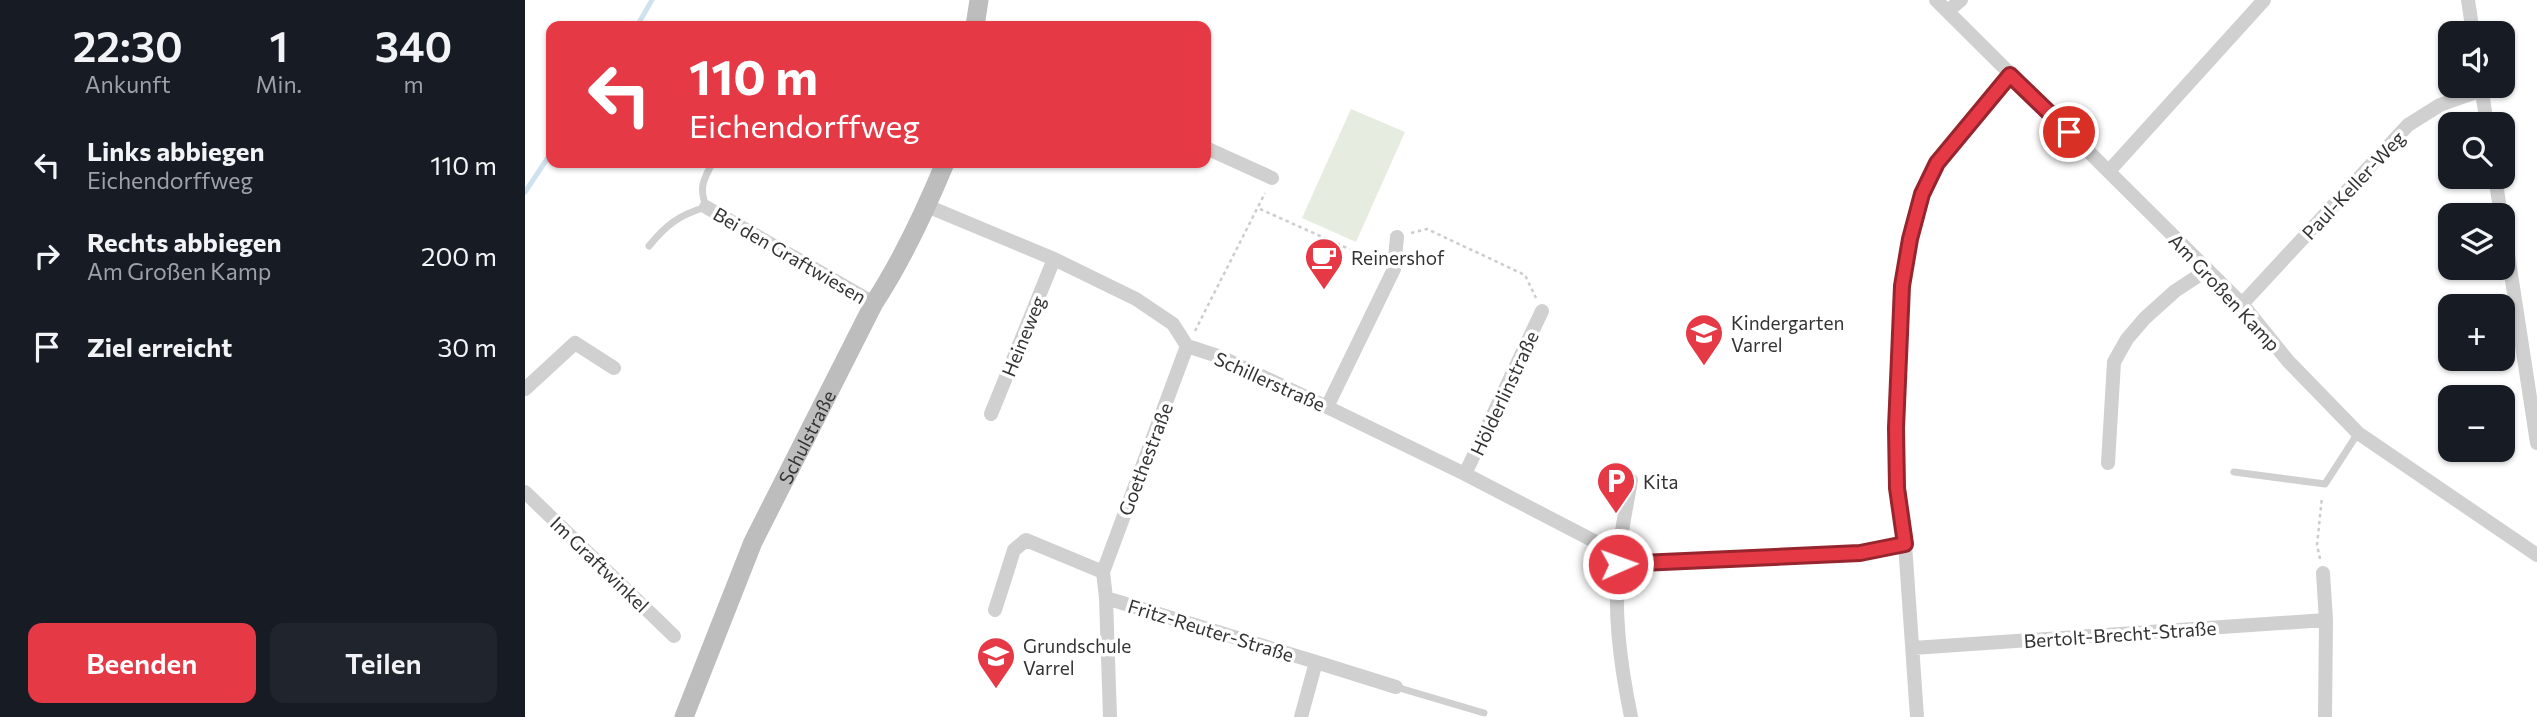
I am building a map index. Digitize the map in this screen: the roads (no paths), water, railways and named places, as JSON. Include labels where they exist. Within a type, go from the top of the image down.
[{"type":"street","points":[[976,21],[979,0]]},
{"type":"street","name":"Am Großen Kamp","points":[[1936,0],[2242,304],[2288,361],[2358,433],[2537,555]]},
{"type":"street","points":[[1948,12],[1961,0]]},
{"type":"street","points":[[2109,171],[2264,0]]},
{"type":"street","points":[[2468,0],[2471,21]]},
{"type":"street","points":[[1917,717],[1905,544],[1897,488],[1896,428],[1902,286],[1910,239],[1922,194],[1937,163],[2010,75]]},
{"type":"street","name":"Paul-Keller-Weg","points":[[2242,304],[2408,125],[2457,98]]},
{"type":"street","points":[[1211,150],[1272,178]]},
{"type":"street","name":"Schulstraße","points":[[684,717],[753,542],[874,303],[891,278],[943,168]]},
{"type":"street","points":[[927,206],[1055,259],[1136,299],[1173,324],[1187,346]]},
{"type":"street","name":"Bei den Graftwiesen","points":[[706,207],[874,303]]},
{"type":"street","points":[[1327,407],[1394,269],[1397,237]]},
{"type":"street","name":"Heineweg","points":[[991,414],[1055,259]]},
{"type":"street","points":[[2108,463],[2114,362],[2127,339],[2145,318],[2175,291],[2207,270]]},
{"type":"street","points":[[2512,280],[2537,443]]},
{"type":"street","name":"Hölderlinstraße","points":[[1465,474],[1542,311]]},
{"type":"street","points":[[525,389],[575,344],[614,368]]},
{"type":"street","name":"Schillerstraße","points":[[1187,346],[1220,358],[1327,407],[1465,474],[1618,559]]},
{"type":"street","name":"Goethestraße","points":[[1110,717],[1103,572],[1187,346]]},
{"type":"street","points":[[1631,480],[1618,559],[1617,612],[1621,665],[1631,717]]},
{"type":"street","name":"Im Graftwinkel","points":[[525,492],[674,636]]},
{"type":"street","points":[[995,610],[1014,550],[1026,540],[1103,572]]},
{"type":"street","points":[[1618,559],[1860,553],[1905,544]]},
{"type":"street","points":[[2323,573],[2326,620],[2325,717]]},
{"type":"street","name":"Fritz-Reuter-Straße","points":[[1106,598],[1396,687]]},
{"type":"street","name":"Bertolt-Brecht-Straße","points":[[1913,648],[2326,620]]},
{"type":"street","name":"Fritz-Reuter-Straße","points":[[1301,717],[1316,662]]},
{"type":"lane","points":[[649,246],[665,227],[691,211],[706,207],[701,191],[710,168]]},
{"type":"lane","points":[[2234,472],[2325,484],[2358,433]]},
{"type":"lane","points":[[1396,687],[1484,713]]},
{"type":"waterway","points":[[640,21],[652,0]]},
{"type":"waterway","points":[[525,192],[546,160]]},
{"type":"place","name":"Reinershof","points":[[1324,291]]},
{"type":"place","name":"Kindergarten Varrel","points":[[1704,367]]},
{"type":"place","name":"Kita","points":[[1616,515]]},
{"type":"place","name":"Grundschule Varrel","points":[[996,690]]}]
